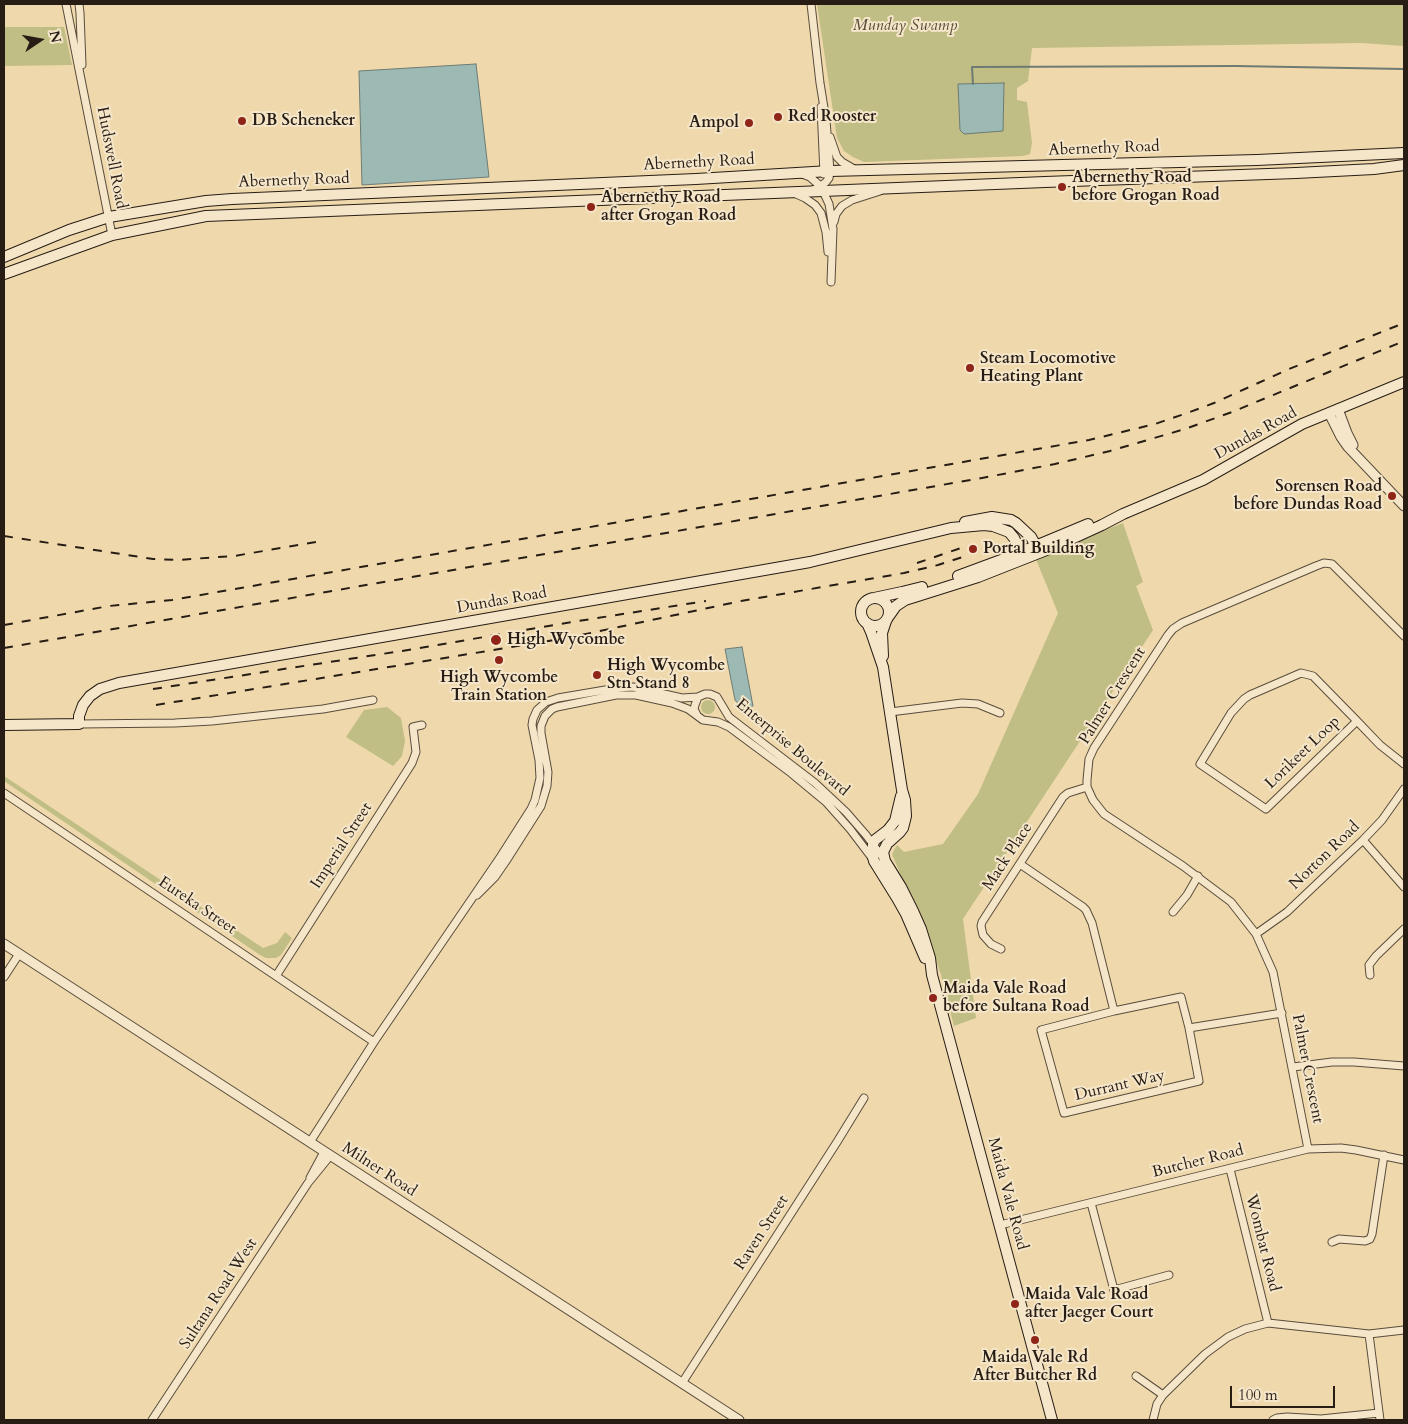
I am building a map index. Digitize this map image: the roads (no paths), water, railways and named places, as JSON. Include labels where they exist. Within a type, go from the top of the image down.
[{"type":"main road","name":"Abernethy Road","points":[[4,258],[69,230],[109,217],[206,201],[232,199],[687,179],[794,172],[1257,160],[1404,153]]},
{"type":"main road","name":"Abernethy Road","points":[[4,274],[112,235],[206,216],[805,191],[823,186],[840,190],[1374,170],[1404,165]]},
{"type":"main road","name":"Dundas Road","points":[[915,593],[978,577],[1032,551],[1102,525],[1123,514],[1203,480],[1292,429],[1404,382]]},
{"type":"main road","name":"Dundas Road","points":[[915,593],[1011,556],[1032,551],[1049,540],[1101,519],[1123,514]]},
{"type":"main road","name":"Dundas Road","points":[[951,528],[967,521],[992,517],[1005,518],[1049,540]]},
{"type":"main road","points":[[1016,523],[1031,537],[1032,551]]},
{"type":"main road","name":"Dundas Road","points":[[78,724],[78,716],[90,696],[100,689],[119,683],[810,562],[951,528],[993,526],[1009,532],[1032,551]]},
{"type":"main road","points":[[1011,556],[1017,548],[1014,538]]},
{"type":"main road","points":[[883,667],[871,632],[861,615],[861,610],[866,601],[874,598],[915,593]]},
{"type":"main road","points":[[866,623],[880,625],[900,603],[915,593]]},
{"type":"main road","points":[[874,598],[887,603],[889,612],[882,633],[883,667],[902,790],[898,812],[883,852],[885,861]]},
{"type":"main road","points":[[4,724],[78,724]]},
{"type":"main road","points":[[871,847],[875,840],[886,840]]},
{"type":"main road","name":"Maida Vale Road","points":[[871,847],[874,861],[906,914],[932,975],[1052,1420]]},
{"type":"main road","name":"Maida Vale Road","points":[[885,861],[901,887],[921,929],[930,958],[932,975]]},
{"type":"street","name":"Hudswell Road","points":[[66,4],[112,235]]},
{"type":"street","name":"Hudswell Road","points":[[79,4],[83,86]]},
{"type":"street","points":[[811,4],[827,171]]},
{"type":"street","points":[[820,83],[831,141],[838,157],[846,165],[854,169],[865,170]]},
{"type":"street","points":[[826,120],[827,171],[823,186],[829,204],[833,229]]},
{"type":"street","points":[[794,172],[810,177],[823,186]]},
{"type":"street","points":[[780,192],[792,193],[805,198],[821,214],[826,232],[831,282],[833,229],[836,214],[842,206],[852,200],[895,188]]},
{"type":"street","points":[[1333,411],[1352,444],[1404,500]]},
{"type":"street","points":[[1333,411],[1341,437],[1348,447],[1404,506]]},
{"type":"street","name":"Palmer Crescent","points":[[1308,1149],[1273,972],[1256,934],[1231,902],[1184,866],[1104,814],[1093,800],[1087,787],[1089,760],[1094,748],[1173,629],[1182,623],[1324,563],[1332,564],[1404,636]]},
{"type":"street","name":"Lorikeet Loop","points":[[1357,721],[1266,809],[1200,764],[1231,713],[1244,699],[1301,673],[1313,676],[1357,721],[1380,745],[1404,764]]},
{"type":"street","name":"Enterprise Boulevard","points":[[463,910],[522,823],[535,800],[540,778],[532,725],[535,714],[542,705],[558,698],[616,688],[633,687],[686,698],[705,694],[717,697],[730,717],[815,783],[846,812],[866,835],[871,847]]},
{"type":"street","name":"Enterprise Boulevard","points":[[463,910],[495,877],[541,806],[548,772],[541,726],[542,721],[552,709],[564,705],[623,695],[643,696],[672,703],[688,709],[703,720],[718,722],[729,727],[792,773],[826,802],[871,847]]},
{"type":"street","points":[[697,716],[694,709],[698,697]]},
{"type":"street","points":[[78,724],[212,721],[323,709],[373,700]]},
{"type":"street","name":"Enterprise Boulevard","points":[[710,721],[720,714],[721,703]]},
{"type":"street","points":[[890,712],[962,703],[978,704],[1000,713]]},
{"type":"street","points":[[404,728],[422,725]]},
{"type":"street","name":"Imperial Street","points":[[276,976],[412,763],[416,752],[413,727]]},
{"type":"street","name":"Mack Place","points":[[1001,949],[986,939],[981,930],[982,922],[1063,797],[1068,793],[1087,787]]},
{"type":"street","name":"Norton Road","points":[[1256,934],[1287,912],[1363,840],[1382,820],[1404,789]]},
{"type":"street","name":"Eureka Street","points":[[4,793],[374,1042]]},
{"type":"street","points":[[866,835],[886,840]]},
{"type":"street","points":[[1363,840],[1404,887]]},
{"type":"street","name":"Maida Vale Road","points":[[871,847],[885,861]]},
{"type":"street","points":[[1020,864],[1083,906],[1086,910],[1092,923],[1114,1011]]},
{"type":"street","points":[[1173,912],[1187,895],[1198,876]]},
{"type":"street","points":[[310,1142],[374,1042],[463,910]]},
{"type":"street","points":[[1370,975],[1369,965],[1404,929]]},
{"type":"street","name":"Milner Road","points":[[4,944],[739,1420]]},
{"type":"street","points":[[4,977],[19,954]]},
{"type":"street","name":"Durrant Way","points":[[1182,997],[1199,1081],[1064,1113],[1041,1030],[1114,1011],[1182,997]]},
{"type":"street","points":[[1189,1028],[1282,1013]]},
{"type":"street","points":[[1293,1067],[1332,1062],[1404,1066]]},
{"type":"street","name":"Raven Street","points":[[682,1383],[864,1098]]},
{"type":"street","name":"Butcher Road","points":[[1000,1224],[1308,1149],[1341,1148],[1404,1160]]},
{"type":"street","name":"Sultana Road West","points":[[152,1420],[327,1154]]},
{"type":"street","points":[[1332,1242],[1339,1239],[1365,1241],[1370,1239],[1384,1155]]},
{"type":"street","name":"Wombat Road","points":[[1230,1168],[1268,1323]]},
{"type":"street","points":[[1091,1202],[1114,1290],[1169,1275]]},
{"type":"street","points":[[1153,1420],[1157,1404],[1163,1395],[1204,1354],[1217,1344],[1245,1329],[1268,1323],[1369,1334],[1404,1330]]},
{"type":"street","points":[[1273,1420],[1287,1417],[1321,1419],[1379,1417],[1369,1334]]},
{"type":"street","points":[[1136,1376],[1163,1395]]},
{"type":"water","points":[[476,64],[489,177],[362,185],[359,71]]},
{"type":"water","points":[[1004,83],[1003,131],[964,134],[960,130],[958,84]]},
{"type":"water","points":[[742,647],[753,706],[747,708],[741,707],[735,700],[725,649]]},
{"type":"waterway","points":[[973,84],[972,67],[1236,66],[1404,69]]},
{"type":"railway","points":[[4,625],[109,606],[172,600],[1089,440],[1155,424],[1190,412],[1289,369],[1404,323]]},
{"type":"railway","points":[[4,648],[1055,464],[1110,451],[1185,429],[1232,412],[1404,341]]},
{"type":"railway","points":[[4,536],[153,559],[177,560],[234,556],[322,541]]},
{"type":"railway","points":[[917,563],[967,546]]},
{"type":"railway","points":[[156,705],[567,638],[741,601],[904,573],[969,555]]},
{"type":"railway","points":[[153,689],[408,650],[706,601]]},
{"type":"place","name":"Red Rooster","points":[[778,117]]},
{"type":"place","name":"DB Scheneker","points":[[242,121]]},
{"type":"place","name":"Ampol","points":[[749,123]]},
{"type":"place","name":"Abernethy Road before Grogan Road","points":[[1062,187]]},
{"type":"place","name":"Abernethy Road after Grogan Road","points":[[591,207]]},
{"type":"place","name":"Steam Locomotive Heating Plant","points":[[970,368]]},
{"type":"place","name":"Sorensen Road before Dundas Road","points":[[1392,496]]},
{"type":"place","name":"Portal Building","points":[[973,549]]},
{"type":"place","name":"High Wycombe","points":[[496,640]]},
{"type":"place","name":"High Wycombe Train Station","points":[[499,660]]},
{"type":"place","name":"High Wycombe Stn Stand 8","points":[[597,675]]},
{"type":"place","name":"Maida Vale Road before Sultana Road","points":[[933,998]]},
{"type":"place","name":"Maida Vale Road after Jaeger Court","points":[[1015,1304]]},
{"type":"place","name":"Maida Vale Rd After Butcher Rd","points":[[1035,1340]]},
{"type":"park label","name":"Munday Swamp","points":[[905,26]]}]
